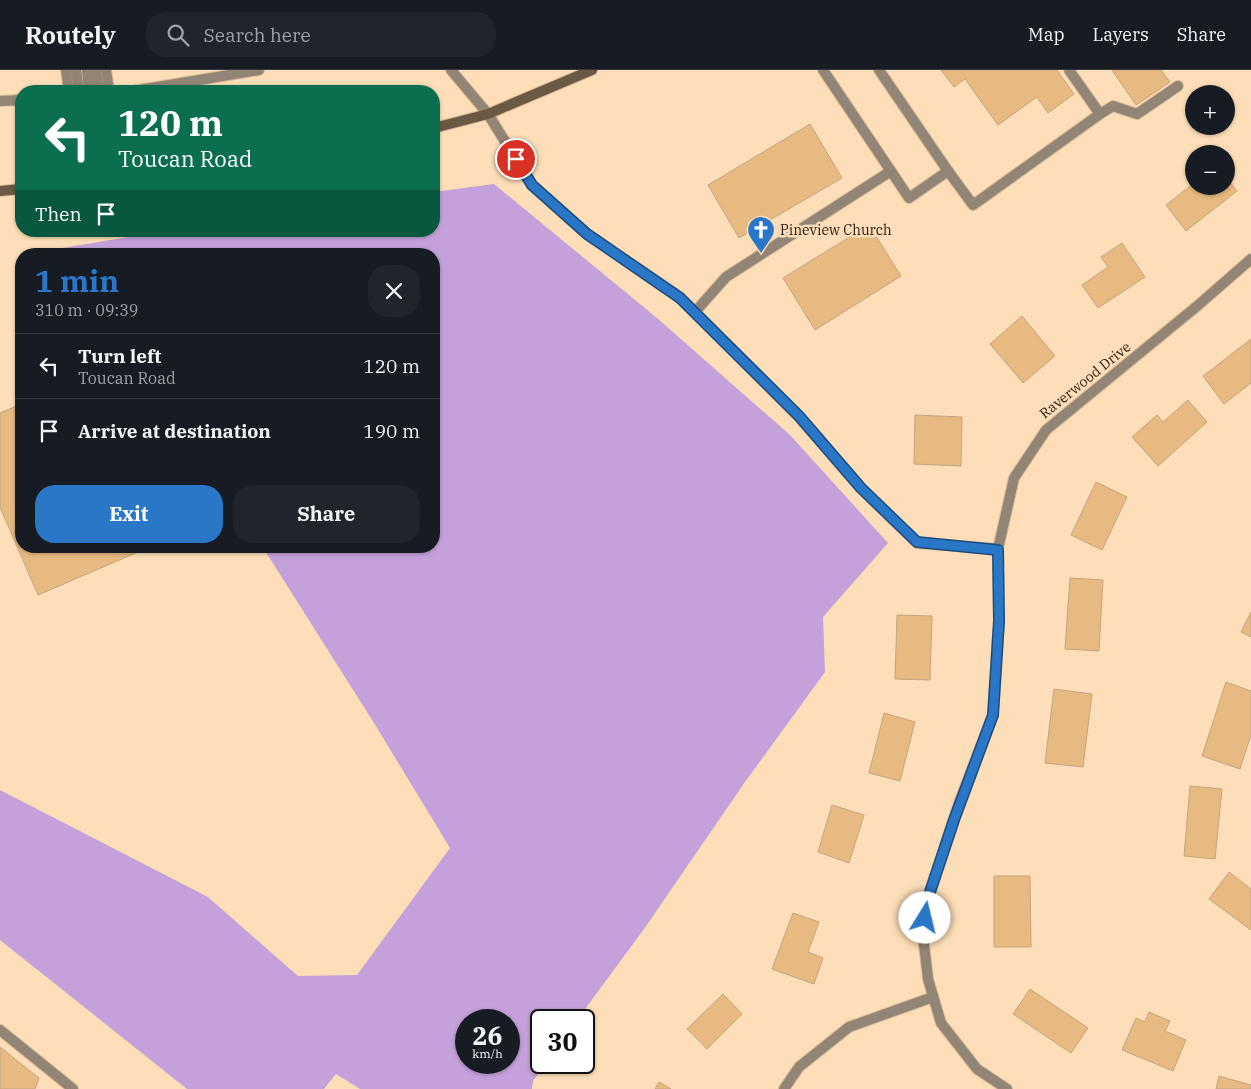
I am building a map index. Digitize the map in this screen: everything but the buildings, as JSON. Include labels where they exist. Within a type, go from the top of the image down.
[{"type":"main road","points":[[440,126],[488,114],[592,70]]},
{"type":"main road","points":[[0,191],[15,190]]},
{"type":"street","points":[[66,70],[68,85]]},
{"type":"street","points":[[76,70],[78,85]]},
{"type":"street","points":[[86,70],[89,85]]},
{"type":"street","points":[[96,70],[98,85]]},
{"type":"street","points":[[106,70],[108,85]]},
{"type":"street","points":[[169,85],[259,70]]},
{"type":"street","points":[[451,70],[488,114],[532,185],[587,234],[680,298],[799,416],[861,488],[917,542],[998,550]]},
{"type":"street","points":[[823,70],[909,198],[948,170]]},
{"type":"street","points":[[879,70],[973,205],[1113,106],[1137,114],[1178,86]]},
{"type":"street","points":[[1069,70],[1100,114]]},
{"type":"street","points":[[0,101],[15,100]]},
{"type":"street","points":[[694,312],[726,277],[891,171]]},
{"type":"street","name":"Raverwood Drive","points":[[1007,1089],[977,1069],[941,1023],[928,979],[923,936],[927,901],[959,804],[993,715],[999,621],[998,550],[1014,478],[1046,430],[1196,307],[1251,259]]},
{"type":"street","points":[[784,1089],[799,1067],[849,1027],[933,997]]},
{"type":"street","points":[[0,1030],[73,1089]]},
{"type":"shaded area","points":[[494,184],[657,318],[790,435],[888,543],[823,617],[825,672],[745,782],[644,929],[585,1009],[530,1009],[530,1074],[538,1074],[533,1081],[532,1089],[360,1089],[336,1074],[324,1089],[187,1089],[0,940],[0,790],[208,897],[298,976],[357,975],[450,848],[374,723],[266,553],[440,553],[440,248],[62,248],[129,237],[440,237],[440,191]]},
{"type":"place","name":"Pineview Church","points":[[761,254]]},
{"type":"route","points":[[516,159],[532,185],[587,234],[680,298],[799,416],[861,488],[917,542],[998,550],[999,621],[993,715],[959,804],[927,901],[925,918]]}]
